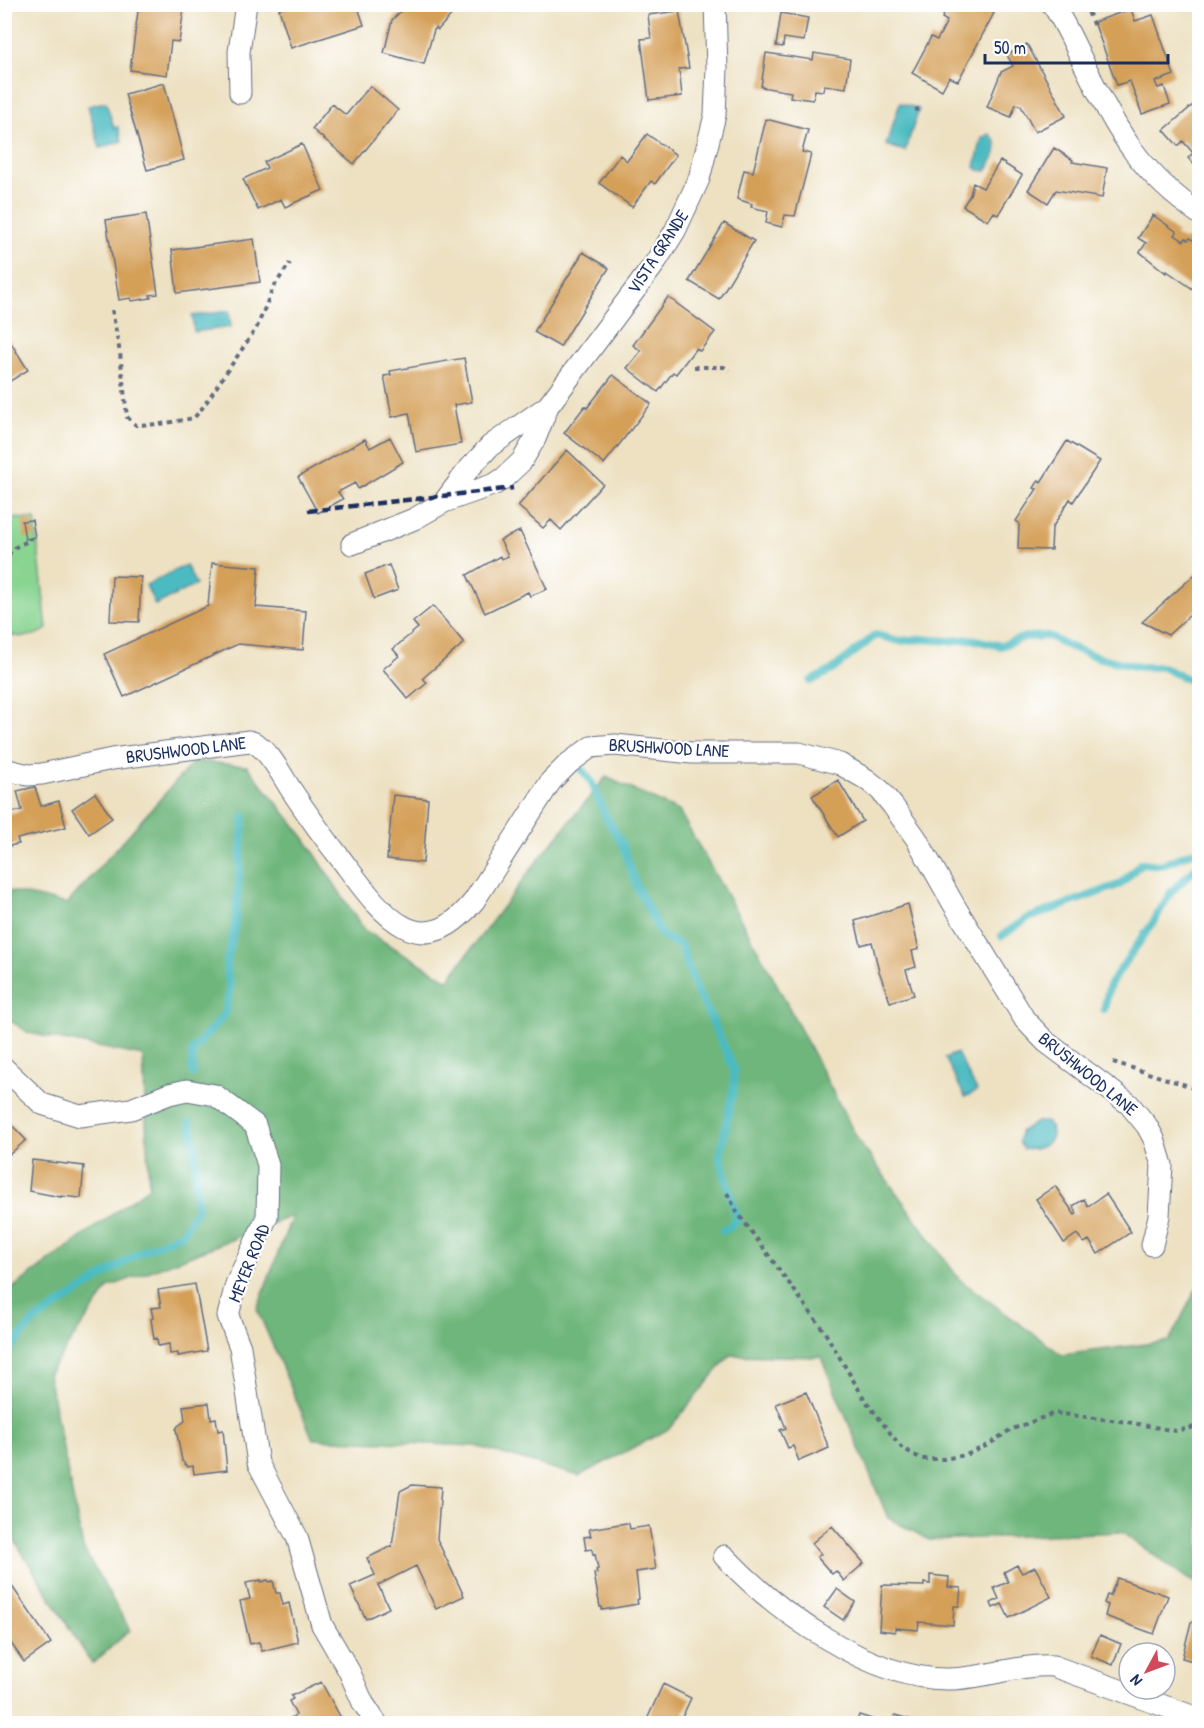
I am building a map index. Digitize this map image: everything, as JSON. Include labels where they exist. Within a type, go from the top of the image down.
[{"type":"street","points":[[240,93],[239,52],[246,4]]},
{"type":"street","name":"VISTA GRANDE","points":[[352,544],[414,519],[444,502],[495,484],[514,470],[529,451],[548,406],[653,266],[675,231],[692,196],[705,158],[715,115],[716,4]]},
{"type":"street","points":[[1052,4],[1066,27],[1107,112],[1127,144],[1158,181],[1200,214]]},
{"type":"street","name":"VISTA GRANDE","points":[[444,502],[490,446],[548,406]]},
{"type":"street","name":"BRUSHWOOD LANE","points":[[4,770],[28,775],[42,774],[138,755],[159,755],[249,741],[256,742],[274,762],[309,817],[369,897],[392,920],[419,932],[433,932],[462,916],[551,781],[569,762],[591,747],[615,745],[676,752],[799,753],[840,764],[866,779],[894,806],[988,957],[1016,1007],[1030,1026],[1046,1042],[1129,1104],[1147,1126],[1158,1152],[1163,1172],[1159,1216],[1152,1245]]},
{"type":"street","name":"MEYER ROAD","points":[[4,1068],[42,1104],[80,1116],[131,1109],[169,1094],[187,1090],[216,1095],[255,1125],[268,1165],[267,1217],[236,1284],[228,1317],[240,1347],[258,1463],[297,1538],[322,1625],[349,1671],[363,1703],[377,1724]]},
{"type":"street","points":[[724,1556],[752,1583],[791,1614],[835,1642],[887,1669],[919,1677],[950,1679],[982,1676],[1029,1666],[1053,1666],[1200,1719]]},
{"type":"path","points":[[1085,4],[1096,34]]},
{"type":"path","points":[[112,310],[120,353],[127,417],[136,425],[161,424],[194,418],[257,327],[273,288],[290,263]]},
{"type":"path","points":[[694,367],[724,367],[729,371]]},
{"type":"path","points":[[8,564],[6,555],[30,541],[30,538]]},
{"type":"path","points":[[1107,1061],[1179,1082],[1200,1093]]},
{"type":"path","points":[[727,1193],[737,1212],[824,1331],[865,1400],[901,1447],[921,1459],[944,1459],[966,1455],[988,1445],[1010,1430],[1055,1413],[1176,1431],[1200,1426]]},
{"type":"green space","points":[[5,518],[35,519],[47,629],[43,632],[21,636],[5,633]]},
{"type":"green space","points":[[194,761],[247,766],[304,837],[364,930],[448,980],[535,864],[606,777],[679,811],[771,973],[858,1140],[959,1279],[1062,1355],[1169,1341],[1199,1284],[1199,1584],[1188,1579],[1121,1532],[929,1540],[888,1518],[821,1357],[730,1355],[669,1429],[579,1476],[475,1446],[313,1439],[257,1309],[292,1216],[109,1287],[48,1374],[83,1548],[130,1630],[92,1664],[5,1525],[4,1291],[6,1293],[149,1187],[143,1056],[29,1033],[5,1017],[5,890],[67,904]]},
{"type":"water","points":[[106,102],[114,128],[118,127],[122,141],[100,148],[88,106]]},
{"type":"water","points":[[900,103],[919,109],[905,151],[886,145]]},
{"type":"water","points":[[989,134],[996,142],[996,152],[986,171],[978,170],[975,167],[982,138]]},
{"type":"water","points":[[229,311],[231,327],[194,332],[192,316]]},
{"type":"water","points":[[186,565],[196,585],[155,605],[146,585]]},
{"type":"water","points":[[957,1053],[977,1091],[965,1097],[945,1058]]},
{"type":"water","points":[[1036,1122],[1046,1122],[1051,1128],[1051,1139],[1042,1146],[1023,1149],[1019,1142],[1020,1132]]},
{"type":"building","points":[[139,4],[184,9],[179,42],[171,41],[167,75],[130,70]]},
{"type":"building","points":[[293,4],[357,4],[364,25],[291,48],[279,9]]},
{"type":"building","points":[[405,4],[461,4],[438,30],[436,28],[434,30],[424,64],[384,53],[392,20],[406,6]]},
{"type":"building","points":[[949,4],[979,4],[994,13],[958,81],[949,77],[942,90],[912,73],[931,37],[937,40],[947,21],[942,18]]},
{"type":"building","points":[[1131,9],[1135,21],[1153,15],[1174,75],[1155,82],[1158,88],[1164,86],[1170,104],[1142,114],[1130,81],[1117,85],[1094,22]]},
{"type":"building","points":[[679,11],[689,68],[679,69],[682,96],[649,100],[641,39],[651,38],[648,15]]},
{"type":"building","points":[[781,13],[808,18],[804,41],[784,38],[783,47],[776,46]]},
{"type":"building","points":[[1027,44],[1066,116],[1035,132],[1021,106],[1016,104],[1011,117],[987,107],[1001,72],[1013,66],[1007,55]]},
{"type":"building","points":[[766,53],[813,60],[814,53],[850,59],[846,88],[824,85],[823,91],[815,90],[813,100],[790,97],[791,92],[761,87]]},
{"type":"building","points":[[164,83],[184,160],[147,170],[125,94]]},
{"type":"building","points":[[370,86],[398,110],[354,164],[312,129],[332,104],[346,115]]},
{"type":"building","points":[[1200,99],[1200,171],[1188,158],[1193,153],[1183,141],[1178,146],[1164,130]]},
{"type":"building","points":[[766,119],[808,130],[802,152],[811,154],[795,216],[785,215],[782,227],[766,223],[768,211],[751,207],[752,204],[737,199],[744,170],[753,172]]},
{"type":"building","points":[[647,134],[676,155],[655,184],[651,181],[632,207],[599,183],[620,155],[627,161]]},
{"type":"building","points":[[302,144],[323,190],[285,207],[281,199],[258,210],[243,179],[267,168],[264,162]]},
{"type":"building","points":[[1054,148],[1073,160],[1072,162],[1107,168],[1102,198],[1056,190],[1048,203],[1028,190]]},
{"type":"building","points":[[1000,161],[1022,175],[998,215],[994,212],[988,221],[963,206],[970,195],[973,183],[983,188]]},
{"type":"building","points":[[146,214],[158,294],[150,295],[151,298],[132,301],[131,298],[119,300],[106,220]]},
{"type":"building","points":[[1153,215],[1177,232],[1175,235],[1184,241],[1190,238],[1200,247],[1200,294],[1167,271],[1166,273],[1140,252],[1146,243],[1138,238]]},
{"type":"building","points":[[724,223],[754,241],[719,299],[689,281]]},
{"type":"building","points":[[254,239],[260,282],[177,293],[172,250]]},
{"type":"building","points":[[583,252],[609,268],[560,347],[534,332]]},
{"type":"building","points":[[668,297],[715,332],[700,351],[696,348],[676,374],[673,372],[658,392],[627,368],[641,351],[633,345]]},
{"type":"building","points":[[4,332],[28,370],[4,385]]},
{"type":"building","points":[[464,358],[472,402],[454,405],[461,444],[416,452],[409,413],[392,417],[384,376],[391,375],[390,371]]},
{"type":"building","points":[[613,375],[651,404],[604,464],[564,433]]},
{"type":"building","points":[[390,437],[403,462],[358,489],[355,483],[338,492],[343,499],[318,513],[298,477],[365,439],[370,448]]},
{"type":"building","points":[[1067,441],[1100,461],[1073,502],[1070,499],[1052,528],[1051,550],[1018,549],[1019,523],[1016,521],[1037,489],[1034,488],[1039,480],[1041,482]]},
{"type":"building","points":[[567,450],[603,484],[561,530],[551,520],[543,528],[518,506]]},
{"type":"building","points":[[32,520],[35,537],[25,539],[22,521]]},
{"type":"building","points":[[520,531],[547,589],[530,596],[528,592],[485,613],[467,575],[500,556],[501,559],[508,556],[500,540]]},
{"type":"building","points":[[212,563],[259,567],[256,607],[306,611],[303,650],[238,644],[124,697],[104,654],[208,606]]},
{"type":"building","points":[[389,565],[398,590],[374,599],[365,574]]},
{"type":"building","points":[[1200,570],[1200,606],[1168,635],[1142,622]]},
{"type":"building","points":[[112,576],[141,577],[139,622],[110,621]]},
{"type":"building","points":[[433,606],[464,643],[423,678],[427,683],[408,699],[383,669],[399,656],[393,649],[418,628],[413,622]]},
{"type":"building","points":[[838,780],[863,821],[838,837],[812,796]]},
{"type":"building","points":[[35,787],[41,806],[59,801],[66,827],[17,839],[19,844],[4,847],[4,815],[22,810],[17,791]]},
{"type":"building","points":[[95,793],[112,818],[89,834],[72,809]]},
{"type":"building","points":[[393,795],[428,799],[423,863],[387,859]]},
{"type":"building","points":[[908,904],[919,949],[912,951],[916,967],[906,970],[914,995],[890,1002],[872,942],[861,945],[855,921]]},
{"type":"building","points":[[10,1123],[26,1140],[10,1154],[4,1148],[4,1128]]},
{"type":"building","points":[[32,1160],[84,1166],[81,1198],[29,1191]]},
{"type":"building","points":[[1055,1186],[1075,1215],[1077,1213],[1073,1206],[1084,1199],[1088,1206],[1106,1194],[1131,1232],[1098,1254],[1089,1240],[1084,1243],[1077,1234],[1064,1243],[1036,1199]]},
{"type":"building","points":[[195,1284],[207,1351],[178,1356],[178,1353],[170,1354],[169,1344],[158,1346],[157,1338],[154,1339],[151,1308],[161,1307],[158,1290]]},
{"type":"building","points":[[806,1392],[829,1448],[799,1461],[793,1446],[788,1448],[780,1430],[786,1428],[776,1404]]},
{"type":"building","points":[[209,1403],[211,1419],[216,1418],[218,1431],[223,1430],[227,1470],[194,1474],[193,1466],[188,1467],[182,1461],[176,1429],[185,1421],[183,1406]]},
{"type":"building","points":[[412,1485],[441,1487],[437,1539],[464,1596],[436,1609],[416,1566],[378,1585],[389,1608],[366,1619],[350,1586],[375,1575],[367,1558],[392,1546],[400,1491]]},
{"type":"building","points":[[629,1524],[630,1529],[649,1526],[656,1569],[636,1572],[638,1604],[602,1610],[594,1574],[598,1569],[595,1554],[593,1555],[592,1549],[586,1550],[584,1537],[591,1536],[589,1529]]},
{"type":"building","points":[[832,1526],[864,1563],[844,1581],[836,1571],[832,1574],[817,1557],[821,1554],[812,1543]]},
{"type":"building","points":[[1017,1565],[1022,1573],[1035,1567],[1051,1597],[1009,1618],[1002,1604],[993,1608],[991,1603],[999,1599],[994,1588],[1008,1582],[1004,1572]]},
{"type":"building","points":[[930,1575],[949,1577],[948,1587],[961,1588],[959,1606],[954,1606],[953,1625],[919,1622],[918,1630],[895,1628],[895,1632],[879,1630],[882,1585],[924,1586],[924,1583],[930,1584]]},
{"type":"building","points":[[1117,1578],[1168,1596],[1154,1634],[1105,1616],[1108,1605],[1104,1603],[1107,1595],[1110,1596]]},
{"type":"building","points":[[261,1580],[261,1582],[273,1581],[276,1593],[280,1593],[283,1605],[289,1603],[298,1642],[262,1651],[259,1642],[250,1644],[240,1601],[250,1599],[246,1583]]},
{"type":"building","points":[[9,1582],[51,1643],[24,1662],[6,1636],[4,1637],[4,1585]]},
{"type":"building","points":[[837,1589],[855,1602],[843,1620],[824,1607]]},
{"type":"building","points":[[1191,1622],[1200,1623],[1200,1663],[1182,1658]]},
{"type":"building","points":[[1100,1635],[1117,1642],[1117,1654],[1113,1665],[1091,1656]]},
{"type":"building","points":[[321,1682],[341,1718],[336,1721],[338,1724],[289,1724],[287,1720],[296,1715],[289,1701],[293,1699],[291,1696]]},
{"type":"building","points":[[663,1684],[691,1698],[679,1724],[645,1724]]},
{"type":"building","points":[[859,1715],[885,1723],[885,1724],[856,1724]]},
{"type":"building","points":[[895,1715],[923,1723],[923,1724],[893,1724]]},
{"type":"waterway","points":[[811,681],[832,670],[876,635],[899,641],[971,639],[1001,646],[1025,637],[1048,636],[1097,657],[1138,667],[1162,667],[1200,685]]},
{"type":"waterway","points":[[582,770],[591,781],[606,817],[622,844],[637,887],[662,936],[681,946],[697,991],[734,1069],[734,1085],[720,1156],[737,1220],[723,1231]]},
{"type":"waterway","points":[[193,1073],[192,1051],[225,1014],[230,989],[226,966],[235,926],[244,816]]},
{"type":"waterway","points":[[1002,936],[1026,919],[1121,884],[1141,863],[1161,865],[1200,849]]},
{"type":"waterway","points":[[1104,1009],[1110,984],[1154,921],[1171,892],[1200,864]]},
{"type":"waterway","points":[[4,1357],[33,1322],[137,1254],[183,1233],[197,1208],[195,1149],[190,1123]]},
{"type":"railway","points":[[308,511],[513,488]]}]
